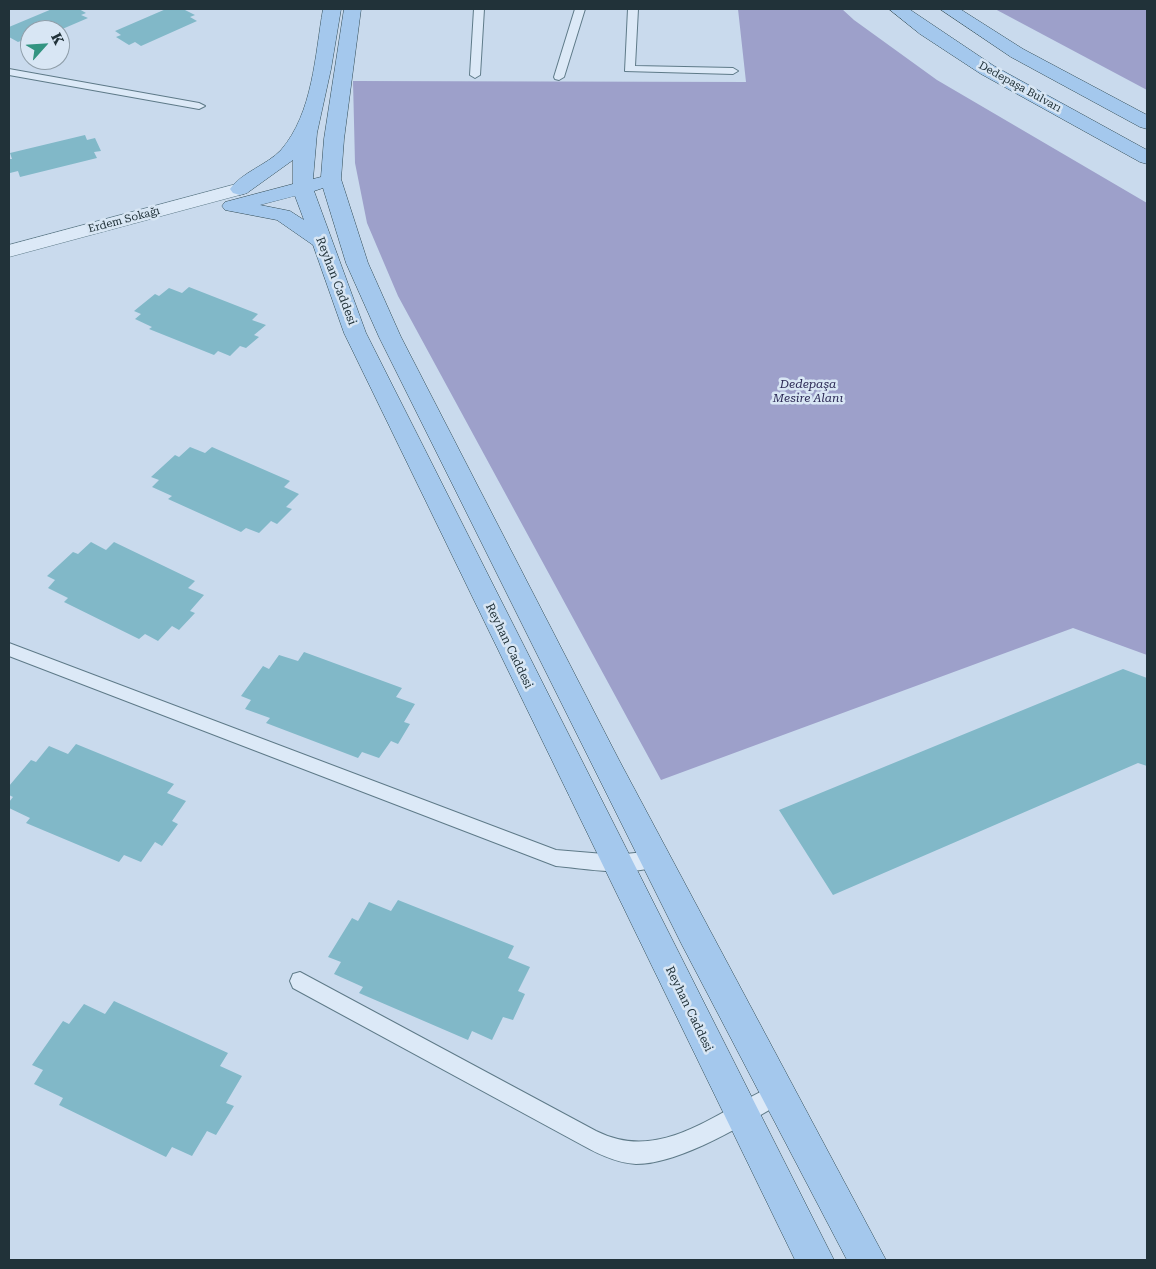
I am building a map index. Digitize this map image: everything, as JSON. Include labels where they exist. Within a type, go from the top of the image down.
[{"type":"main road","name":"Reyhan Caddesi","points":[[332,9],[325,56],[310,121],[302,181],[320,241],[355,332],[616,862],[815,1260]]},
{"type":"main road","points":[[353,9],[334,139],[331,179],[338,209],[357,263],[390,337],[654,859],[867,1260]]},
{"type":"main road","name":"Dedepaşa Bulvarı","points":[[898,9],[931,34],[973,61],[1147,158]]},
{"type":"main road","points":[[949,9],[1017,53],[1147,123]]},
{"type":"main road","points":[[236,198],[287,155],[297,143],[310,121]]},
{"type":"main road","points":[[236,198],[302,181],[331,179]]},
{"type":"main road","points":[[236,198],[283,215],[320,241]]},
{"type":"street","name":"Erdem Sokağı","points":[[9,251],[236,198]]},
{"type":"street","name":"Erdem Sokağı","points":[[9,268],[236,198]]},
{"type":"lane","points":[[475,75],[479,9]]},
{"type":"lane","points":[[560,77],[580,9]]},
{"type":"lane","points":[[633,9],[629,69],[733,71]]},
{"type":"lane","points":[[9,72],[199,106]]},
{"type":"lane","points":[[9,649],[556,858],[616,862],[654,859]]},
{"type":"lane","points":[[300,981],[604,1146],[638,1153],[658,1150],[677,1144],[742,1114],[778,1094]]},
{"type":"green space","name":"Dedepaşa Mesire Alanı","points":[[738,9],[842,9],[854,20],[937,80],[1147,203],[1147,655],[1073,628],[661,780],[398,296],[367,223],[355,163],[353,81],[746,82]]},
{"type":"green space","points":[[995,9],[1147,9],[1147,90]]},
{"type":"building","points":[[52,9],[79,9],[86,13],[81,15],[88,18],[70,26],[70,20],[26,20]]},
{"type":"building","points":[[166,9],[183,9],[195,15],[190,17],[197,21],[141,46],[135,42],[129,45],[116,37],[121,35],[115,31]]},
{"type":"building","points":[[20,22],[20,41],[9,37],[9,27]]},
{"type":"building","points":[[85,135],[87,140],[95,138],[101,151],[94,152],[97,158],[20,177],[18,171],[10,173],[9,159],[12,159],[10,153]]},
{"type":"building","points":[[189,287],[258,314],[252,320],[266,325],[254,335],[259,337],[246,348],[240,346],[230,356],[218,351],[214,355],[149,329],[152,327],[135,319],[141,314],[134,311],[155,294],[159,296],[169,288],[182,293]]},
{"type":"building","points":[[190,447],[205,453],[212,447],[290,481],[284,487],[299,494],[286,507],[292,509],[277,524],[271,521],[259,533],[246,528],[241,532],[168,499],[172,496],[152,487],[159,480],[151,477],[175,455],[179,457]]},
{"type":"building","points":[[91,542],[106,550],[114,542],[195,581],[188,588],[204,595],[190,611],[195,613],[179,630],[172,626],[158,641],[145,634],[139,639],[64,602],[68,598],[48,588],[55,580],[47,576],[73,552],[78,554]]},
{"type":"building","points":[[304,652],[402,688],[396,697],[415,704],[404,722],[410,724],[398,744],[391,741],[379,758],[362,752],[358,758],[266,723],[270,718],[245,709],[251,700],[241,696],[263,666],[269,669],[279,655],[298,661]]},
{"type":"building","points":[[1123,669],[1147,678],[1147,766],[1138,763],[833,895],[779,810]]},
{"type":"building","points":[[76,744],[174,784],[167,793],[186,801],[172,821],[178,824],[162,846],[155,842],[141,862],[124,855],[119,862],[26,823],[30,818],[9,808],[9,802],[13,797],[9,795],[9,786],[31,760],[36,762],[49,746],[68,754]]},
{"type":"building","points":[[398,900],[514,946],[508,958],[530,967],[518,991],[525,994],[513,1020],[503,1017],[492,1040],[472,1031],[468,1040],[359,993],[363,987],[334,974],[341,962],[328,957],[352,918],[358,921],[369,902],[391,911]]},
{"type":"building","points":[[114,1001],[228,1053],[220,1066],[242,1076],[226,1103],[234,1106],[216,1135],[207,1131],[192,1156],[172,1147],[166,1157],[59,1105],[63,1098],[34,1084],[43,1070],[32,1065],[63,1021],[69,1024],[84,1004],[105,1014]]}]
